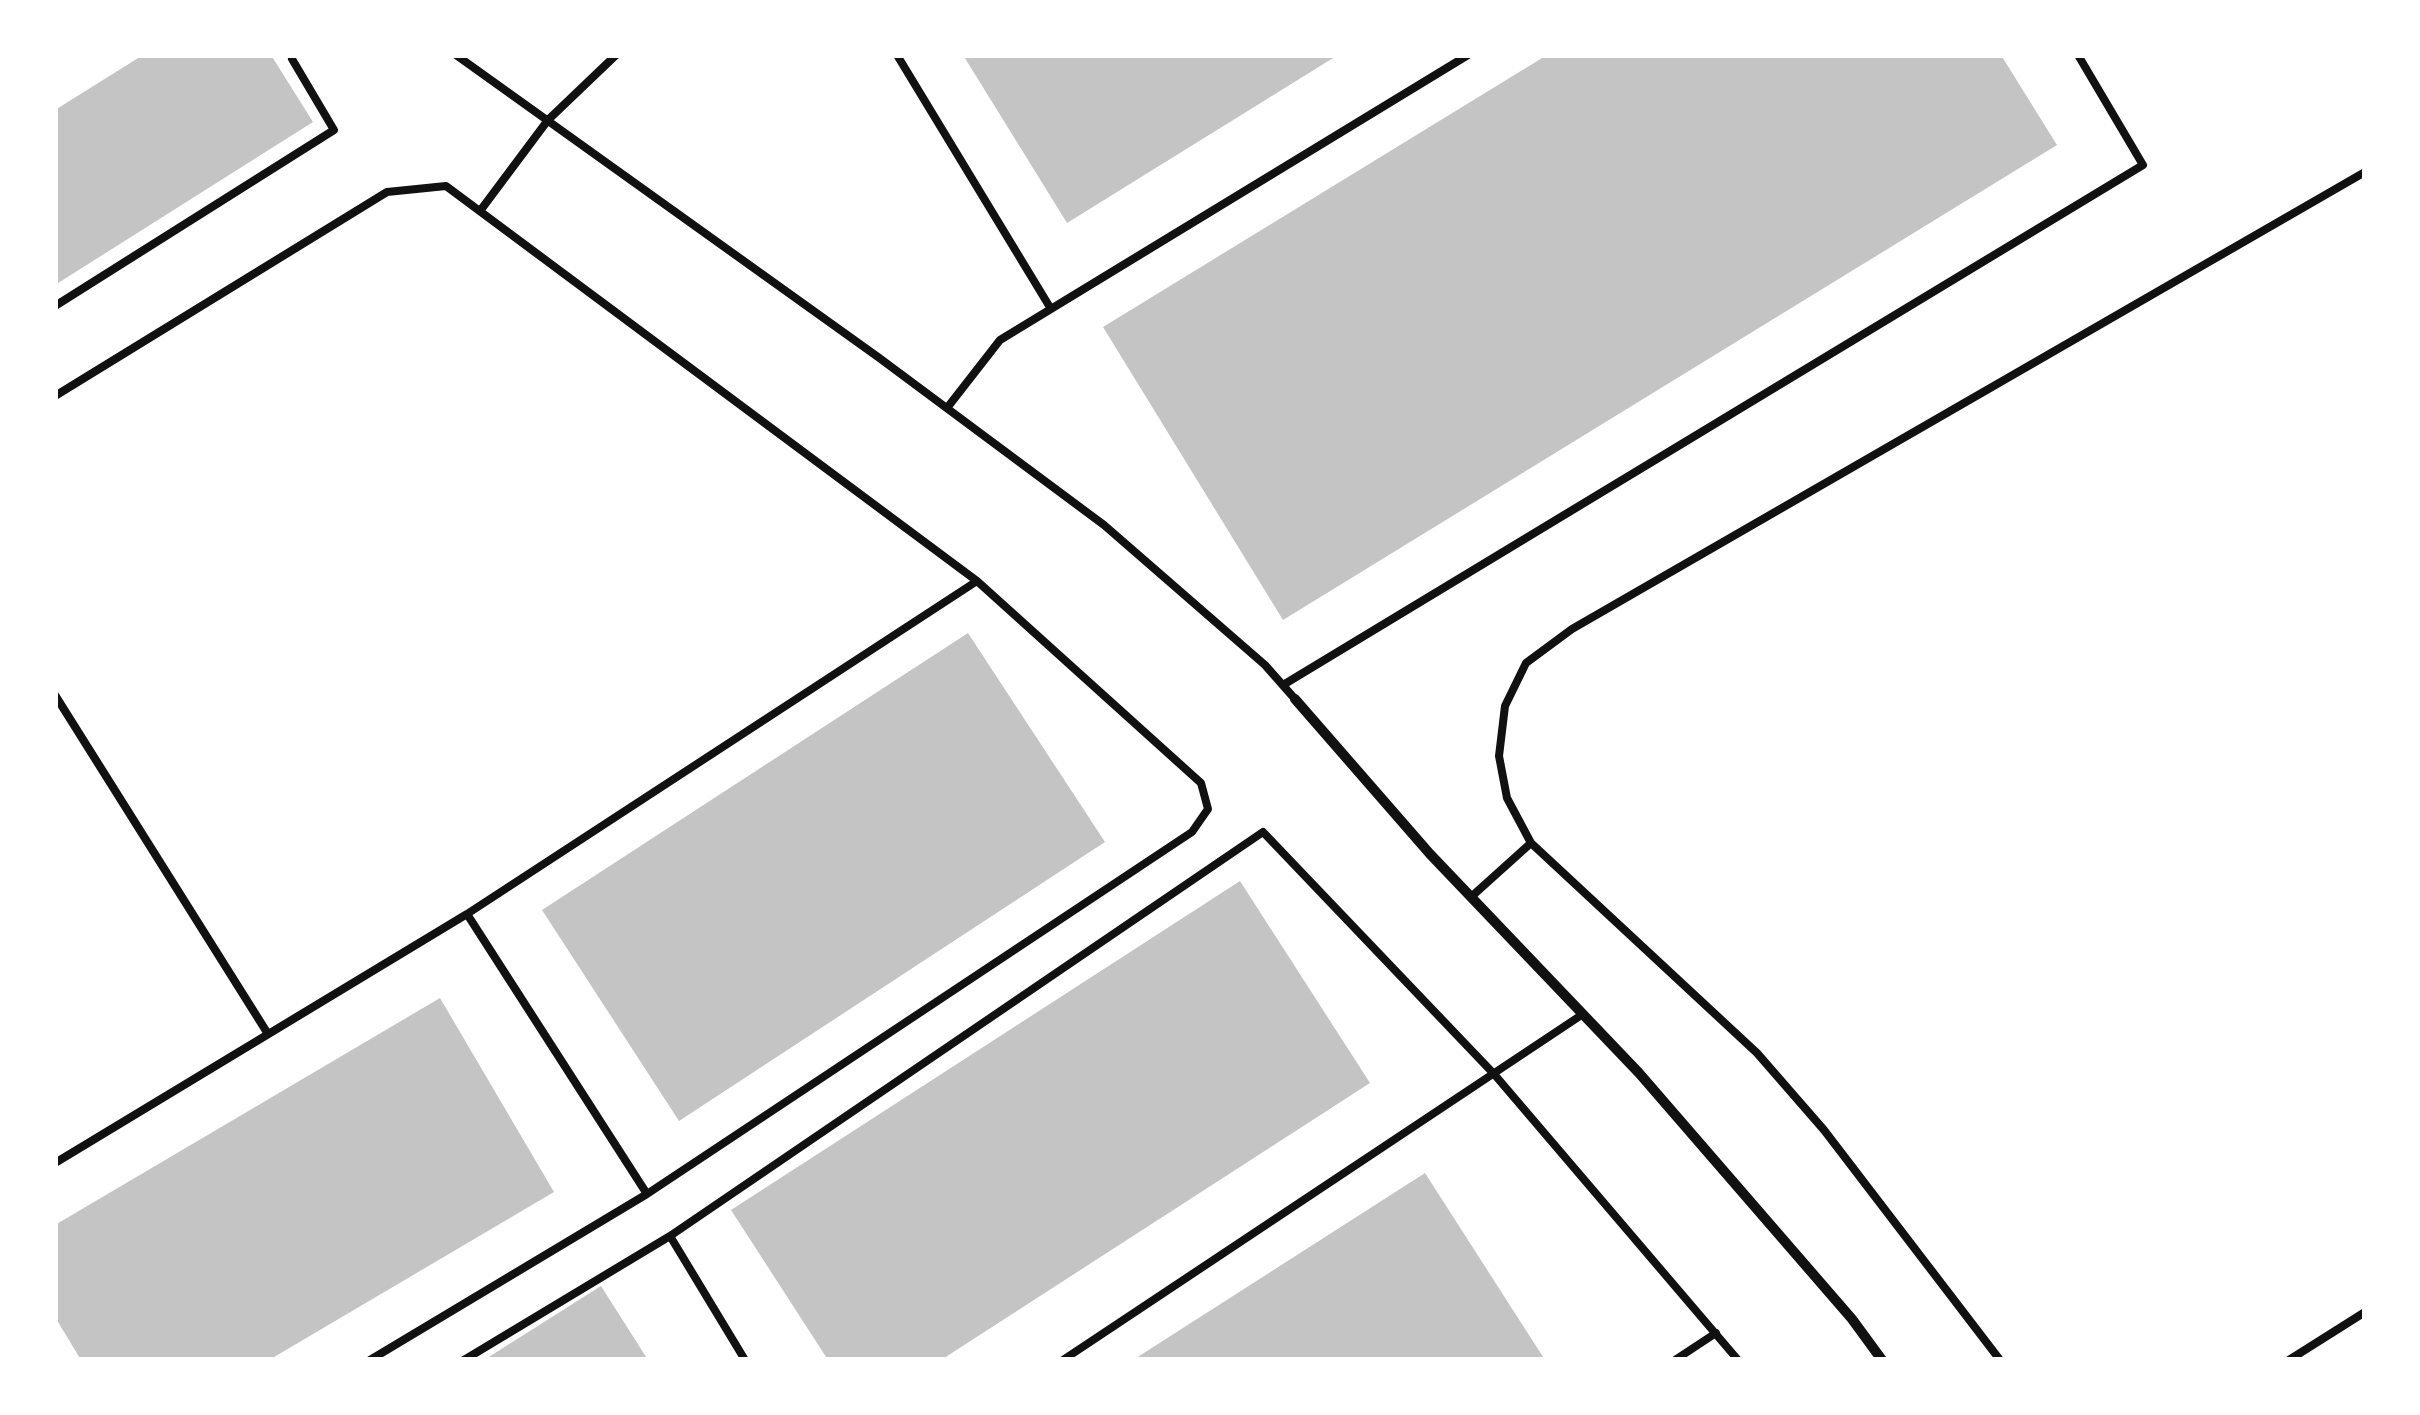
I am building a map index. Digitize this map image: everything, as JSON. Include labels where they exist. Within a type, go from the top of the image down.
[{"type":"street","points":[[1295,699],[1471,896],[1639,1074],[1852,1320],[1882,1360]]},
{"type":"lane","points":[[456,55],[948,408],[1104,525],[1265,665],[1295,699]]},
{"type":"lane","points":[[480,211],[548,120],[616,55]]},
{"type":"lane","points":[[896,55],[1051,308]]},
{"type":"lane","points":[[948,408],[1000,340],[1468,55]]},
{"type":"lane","points":[[1283,685],[2144,165],[2078,55]]},
{"type":"lane","points":[[55,306],[334,130],[292,59]]},
{"type":"lane","points":[[2000,1360],[1824,1130],[1757,1053],[1531,843],[1507,798],[1499,756],[1505,706],[1526,664],[1572,629],[2365,172]]},
{"type":"lane","points":[[55,396],[387,192],[446,186],[977,581],[1201,784],[1208,809],[1192,832],[646,1194],[370,1360]]},
{"type":"lane","points":[[55,1163],[467,914],[977,581]]},
{"type":"lane","points":[[55,695],[268,1034]]},
{"type":"lane","points":[[464,1360],[670,1236],[1262,832],[1494,1074],[1738,1360]]},
{"type":"lane","points":[[1471,896],[1531,843]]},
{"type":"lane","points":[[467,914],[646,1194]]},
{"type":"lane","points":[[1064,1360],[1583,1014]]},
{"type":"lane","points":[[670,1236],[745,1360]]},
{"type":"lane","points":[[2290,1360],[2365,1312]]},
{"type":"lane","points":[[1676,1360],[1716,1333]]},
{"type":"building","points":[[143,55],[271,55],[313,122],[55,285],[55,110]]},
{"type":"building","points":[[963,55],[1338,55],[1067,223]]},
{"type":"building","points":[[1547,55],[2001,55],[2057,145],[1283,620],[1103,327]]},
{"type":"building","points":[[968,633],[1105,842],[679,1121],[542,910]]},
{"type":"building","points":[[1240,881],[1370,1083],[941,1360],[828,1360],[731,1210]]},
{"type":"building","points":[[440,998],[554,1192],[269,1360],[81,1360],[55,1317],[55,1225]]},
{"type":"building","points":[[1425,1173],[1545,1360],[1133,1360]]},
{"type":"building","points":[[601,1286],[648,1360],[484,1360]]}]
